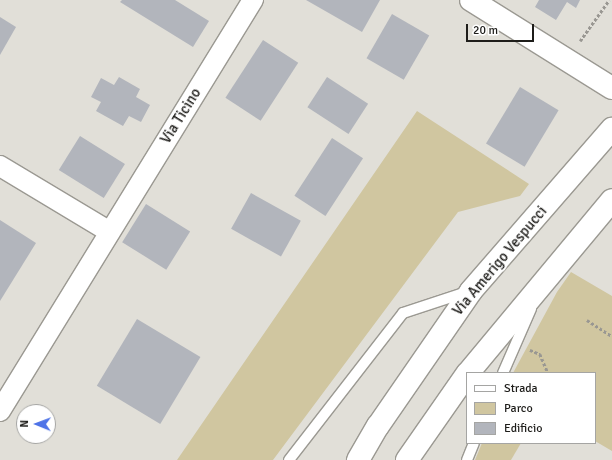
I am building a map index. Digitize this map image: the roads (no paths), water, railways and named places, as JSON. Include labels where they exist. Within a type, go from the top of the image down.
[{"type":"street","name":"Via Ticino","points":[[0,411],[252,0]]},
{"type":"street","points":[[471,0],[612,88]]},
{"type":"street","name":"Via Amerigo Vespucci","points":[[358,460],[423,360],[471,290],[612,129]]},
{"type":"street","points":[[0,166],[110,232]]},
{"type":"street","points":[[468,372],[543,285],[612,200]]},
{"type":"street","points":[[407,460],[466,374]]},
{"type":"lane","points":[[503,372],[543,285]]},
{"type":"lane","points":[[289,460],[403,313],[471,290]]},
{"type":"lane","points":[[467,460],[474,444]]}]
